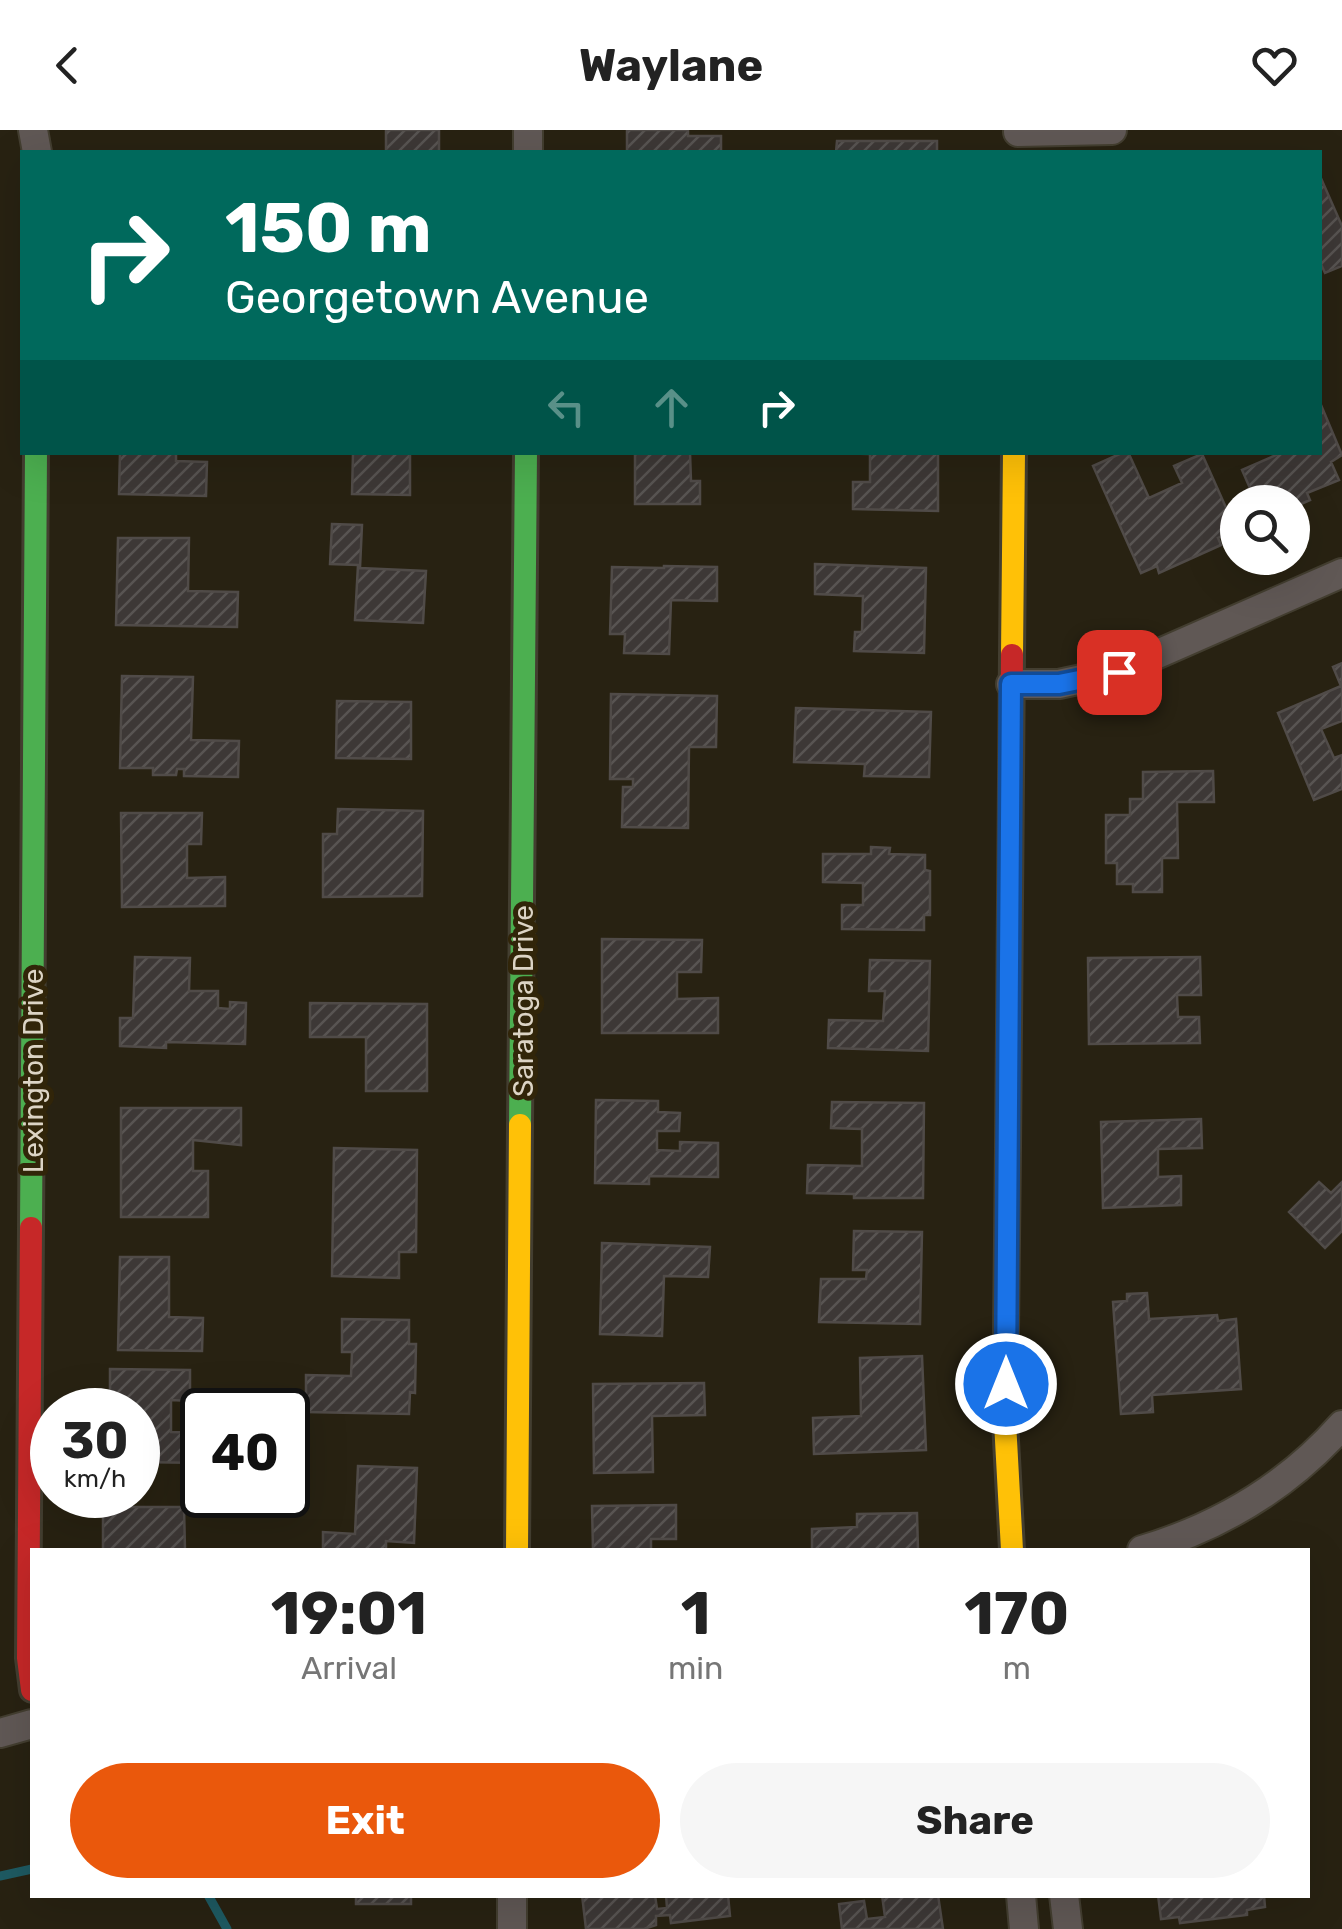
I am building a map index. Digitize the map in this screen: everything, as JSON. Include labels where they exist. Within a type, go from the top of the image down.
[{"type":"street","points":[[1018,138],[1112,130]]},
{"type":"street","name":"Lexington Drive","points":[[30,1664],[36,455]]},
{"type":"street","name":"Saratoga Drive","points":[[517,1548],[526,455]]},
{"type":"street","points":[[1012,1548],[1005,1422],[1014,455]]},
{"type":"street","points":[[1011,684],[1059,684],[1119,672],[1342,573]]},
{"type":"street","points":[[1147,1548],[1232,1514],[1285,1480],[1342,1425]]},
{"type":"street","points":[[0,1733],[30,1725]]},
{"type":"street","points":[[512,1898],[512,1929]]},
{"type":"street","points":[[1021,1898],[1024,1929]]},
{"type":"street","points":[[1064,1898],[1068,1929]]},
{"type":"building","points":[[386,130],[439,130],[439,150],[386,150]]},
{"type":"building","points":[[627,130],[688,130],[688,136],[721,136],[721,150],[627,150]]},
{"type":"building","points":[[837,141],[937,141],[937,150],[836,150]]},
{"type":"building","points":[[1322,181],[1342,226],[1342,266],[1325,273]]},
{"type":"building","points":[[1322,407],[1342,455],[1331,462],[1339,480],[1310,492],[1310,485],[1249,485],[1242,470],[1276,455],[1322,455]]},
{"type":"building","points":[[120,455],[176,455],[176,461],[207,462],[206,496],[119,494]]},
{"type":"building","points":[[353,455],[410,455],[410,495],[352,494]]},
{"type":"building","points":[[635,455],[690,455],[691,481],[700,481],[700,504],[635,504]]},
{"type":"building","points":[[870,455],[938,455],[938,511],[853,509],[853,482],[870,482]]},
{"type":"building","points":[[1117,455],[1129,455],[1149,498],[1182,483],[1174,466],[1202,455],[1220,494],[1220,545],[1159,573],[1157,566],[1141,573],[1093,466]]},
{"type":"building","points":[[332,524],[362,525],[360,568],[426,571],[423,623],[355,620],[358,565],[330,564]]},
{"type":"building","points":[[118,538],[189,538],[188,591],[238,592],[237,627],[116,625]]},
{"type":"building","points":[[815,564],[926,568],[924,653],[854,651],[855,632],[862,632],[863,596],[815,594]]},
{"type":"building","points":[[612,567],[717,567],[717,601],[671,600],[669,654],[624,653],[625,634],[610,634]]},
{"type":"building","points":[[1342,663],[1342,721],[1321,729],[1334,758],[1342,755],[1342,789],[1314,800],[1278,713],[1341,686],[1333,667]]},
{"type":"building","points":[[122,676],[193,677],[191,740],[239,741],[238,777],[184,776],[184,769],[177,769],[176,775],[153,775],[153,768],[120,768]]},
{"type":"building","points":[[611,694],[717,696],[716,747],[689,747],[688,828],[622,827],[623,787],[633,787],[633,779],[610,779]]},
{"type":"building","points":[[337,701],[411,702],[411,759],[336,758]]},
{"type":"building","points":[[796,708],[931,712],[929,777],[864,776],[865,764],[794,762]]},
{"type":"building","points":[[1213,771],[1214,802],[1177,802],[1178,858],[1162,858],[1162,892],[1133,892],[1133,884],[1117,884],[1117,863],[1106,863],[1106,815],[1130,815],[1130,799],[1143,799],[1143,772]]},
{"type":"building","points":[[338,809],[423,811],[422,896],[323,897],[323,834],[337,834]]},
{"type":"building","points":[[121,813],[202,813],[201,844],[187,844],[187,878],[225,877],[225,906],[122,907]]},
{"type":"building","points":[[871,847],[890,848],[889,854],[925,855],[925,870],[930,871],[930,915],[924,915],[924,930],[842,929],[842,905],[863,905],[863,883],[823,882],[823,854],[871,854]]},
{"type":"building","points":[[602,939],[702,940],[701,972],[677,972],[677,999],[718,998],[718,1033],[602,1033]]},
{"type":"building","points":[[135,957],[190,958],[189,991],[218,991],[218,1008],[230,1009],[230,1002],[246,1003],[245,1044],[166,1042],[166,1048],[120,1046],[120,1018],[133,1018]]},
{"type":"building","points":[[1200,957],[1201,995],[1177,995],[1178,1017],[1199,1017],[1200,1043],[1089,1044],[1088,958]]},
{"type":"building","points":[[870,960],[930,961],[928,1051],[828,1048],[829,1020],[883,1021],[885,991],[869,991]]},
{"type":"building","points":[[310,1003],[427,1004],[427,1091],[366,1091],[366,1037],[310,1037]]},
{"type":"building","points":[[596,1100],[658,1101],[658,1112],[680,1113],[679,1131],[657,1131],[657,1150],[680,1151],[680,1142],[718,1143],[718,1177],[649,1176],[649,1184],[595,1183]]},
{"type":"building","points":[[832,1102],[924,1103],[923,1198],[807,1193],[808,1165],[862,1166],[862,1129],[831,1128]]},
{"type":"building","points":[[121,1108],[241,1108],[241,1145],[193,1140],[193,1171],[208,1171],[208,1217],[121,1217]]},
{"type":"building","points":[[1201,1119],[1202,1148],[1158,1149],[1158,1177],[1181,1176],[1181,1205],[1103,1208],[1101,1122]]},
{"type":"building","points":[[334,1148],[417,1150],[416,1252],[399,1252],[399,1278],[332,1276]]},
{"type":"building","points":[[1319,1182],[1331,1193],[1342,1182],[1342,1231],[1325,1248],[1289,1212]]},
{"type":"building","points":[[854,1231],[922,1232],[920,1324],[819,1322],[821,1279],[866,1279],[867,1270],[853,1270]]},
{"type":"building","points":[[602,1243],[710,1247],[708,1277],[664,1276],[662,1336],[600,1334]]},
{"type":"building","points":[[120,1257],[169,1257],[169,1317],[203,1318],[202,1351],[118,1350]]},
{"type":"building","points":[[1147,1293],[1149,1319],[1217,1315],[1218,1321],[1236,1319],[1241,1389],[1152,1395],[1153,1412],[1121,1414],[1113,1302],[1127,1301],[1127,1294]]},
{"type":"building","points":[[342,1319],[409,1320],[409,1344],[416,1344],[415,1393],[410,1392],[409,1414],[310,1412],[306,1375],[351,1376],[352,1352],[342,1352]]},
{"type":"building","points":[[922,1356],[926,1450],[814,1454],[813,1418],[861,1416],[860,1358]]},
{"type":"building","points":[[110,1369],[190,1370],[190,1388],[180,1388],[180,1400],[171,1400],[171,1432],[180,1432],[180,1463],[160,1462],[160,1388],[110,1388]]},
{"type":"building","points":[[704,1383],[705,1415],[652,1416],[653,1472],[594,1473],[593,1384]]},
{"type":"building","points":[[358,1466],[417,1468],[414,1543],[386,1541],[386,1548],[323,1548],[323,1532],[355,1534]]},
{"type":"building","points":[[676,1505],[676,1539],[651,1539],[651,1548],[593,1548],[592,1506]]},
{"type":"building","points":[[160,1507],[180,1507],[185,1548],[103,1548],[103,1518],[160,1518]]},
{"type":"building","points":[[917,1513],[918,1548],[812,1548],[812,1529],[857,1527],[857,1514]]},
{"type":"building","points":[[356,1898],[411,1898],[411,1904],[356,1904]]},
{"type":"building","points":[[582,1898],[655,1898],[657,1909],[667,1908],[666,1898],[728,1898],[730,1916],[671,1923],[670,1915],[656,1916],[656,1925],[644,1929],[586,1929]]},
{"type":"building","points":[[882,1898],[938,1898],[943,1929],[842,1929],[839,1904],[864,1901],[867,1919],[885,1917]]},
{"type":"building","points":[[1158,1898],[1264,1898],[1265,1907],[1247,1910],[1247,1915],[1180,1923],[1179,1917],[1161,1919]]},
{"type":"waterway","points":[[0,1876],[30,1869]]},
{"type":"waterway","points":[[210,1898],[227,1929]]},
{"type":"traffic: fast","points":[[31,1228],[36,455]]},
{"type":"traffic: fast","points":[[520,1125],[526,455]]},
{"type":"traffic: slow","points":[[1012,655],[1014,455]]},
{"type":"traffic: slow","points":[[517,1548],[520,1125]]},
{"type":"traffic: slow","points":[[1008,1148],[1005,1422],[1012,1548]]},
{"type":"traffic: jam","points":[[1008,1148],[1012,655]]},
{"type":"traffic: jam","points":[[30,1674],[31,1228]]},
{"type":"route","points":[[1006,1384],[1011,684],[1059,684],[1119,672]]}]
